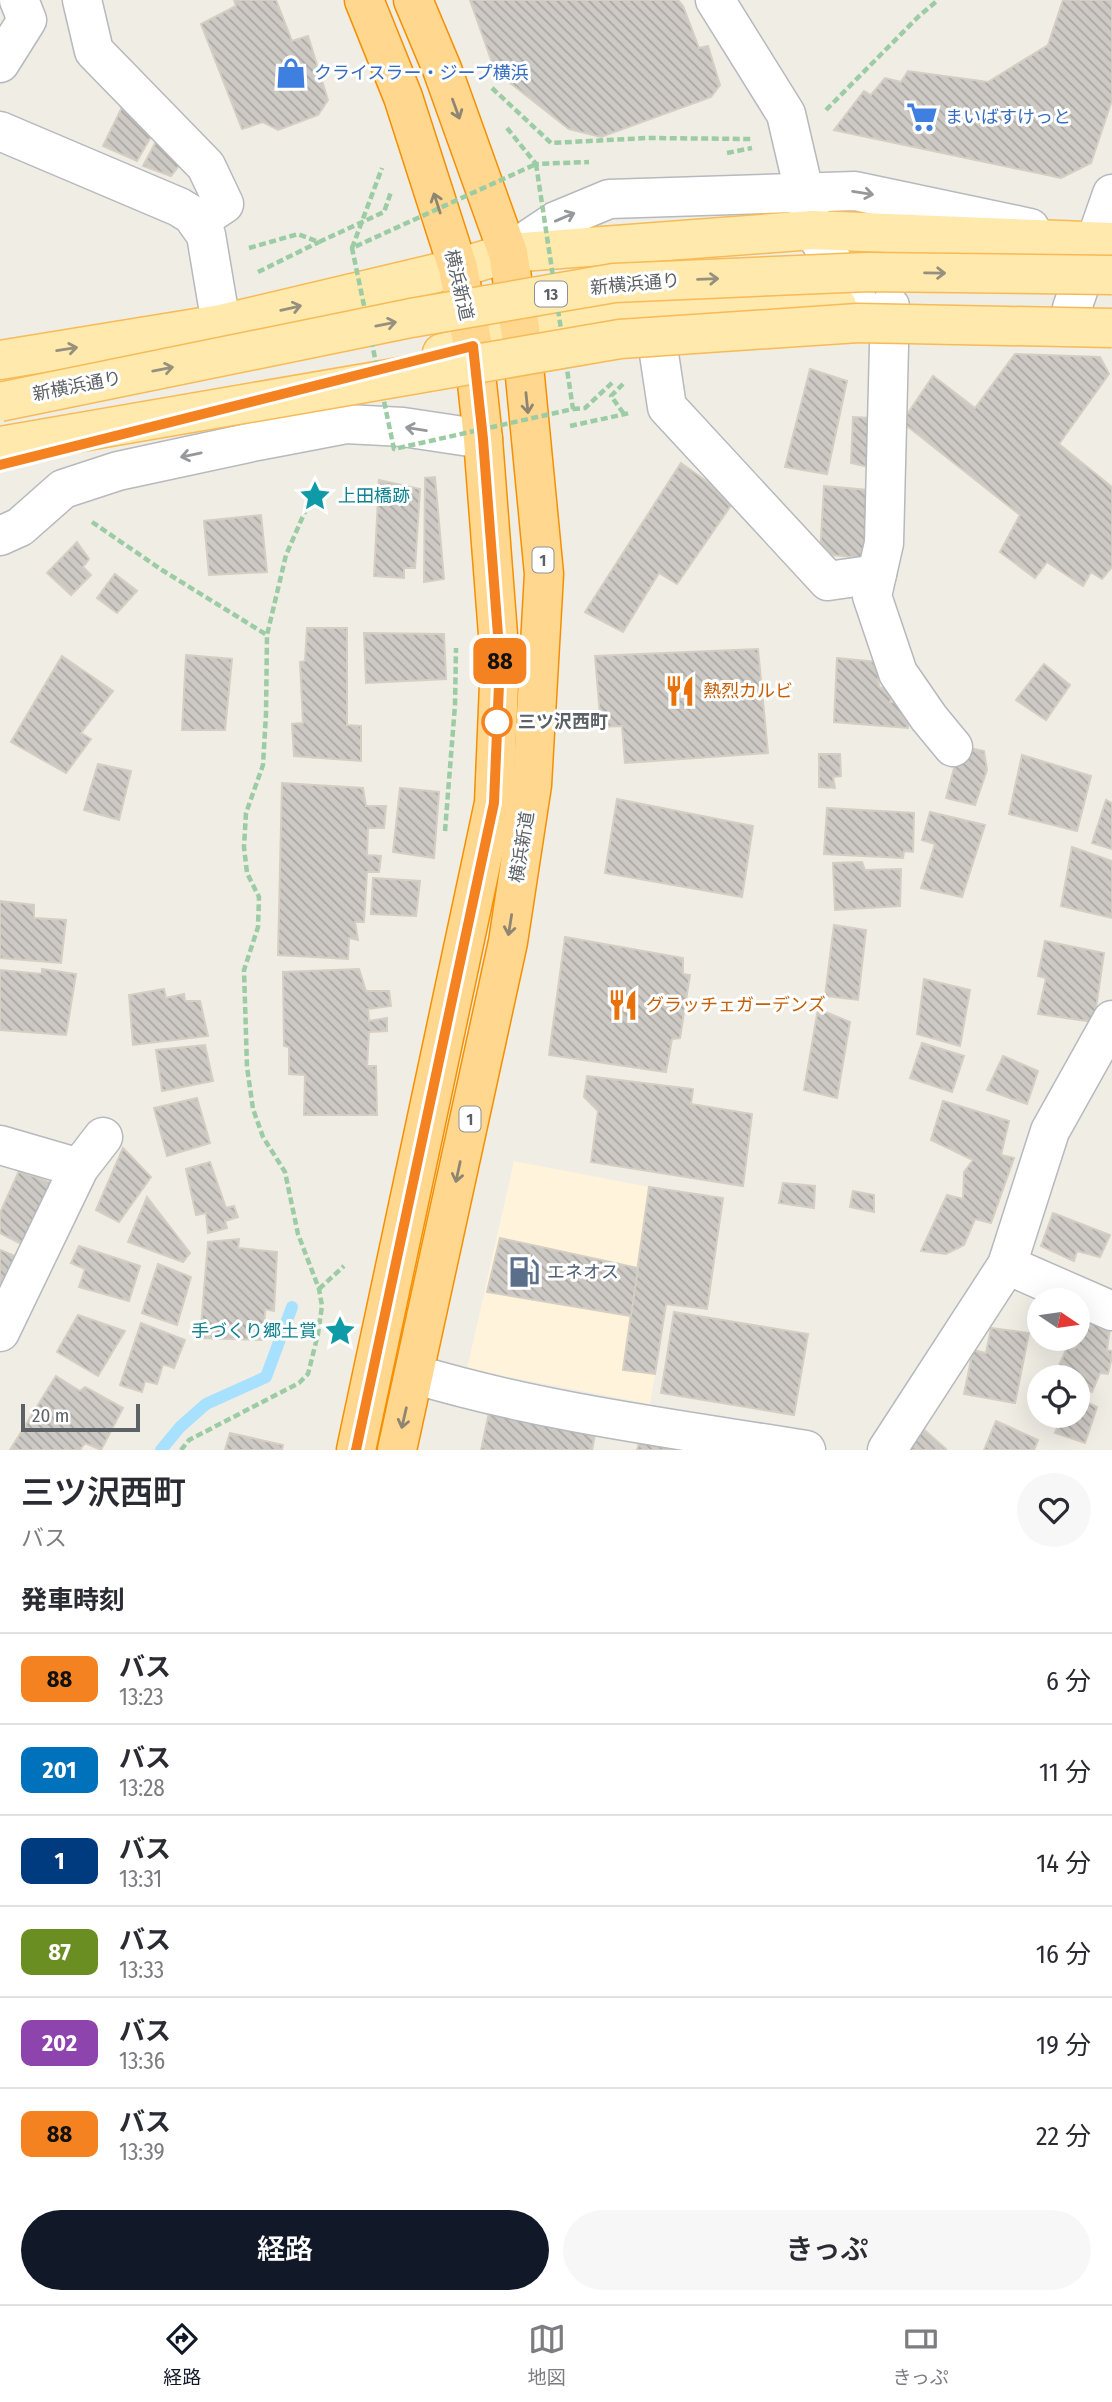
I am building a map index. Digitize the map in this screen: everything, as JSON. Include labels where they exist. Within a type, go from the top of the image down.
[{"type":"highway","name":"横浜新道","points":[[356,1450],[494,803],[500,661],[483,439],[473,346],[458,268],[403,97],[364,0]]},
{"type":"highway","name":"横浜新道","points":[[397,1450],[508,942],[532,785],[544,573],[521,335],[508,253],[442,69],[414,0]]},
{"type":"main road","points":[[0,360],[221,324],[458,268],[508,253],[813,230],[1107,253]]},
{"type":"main road","name":"新横浜通り","points":[[0,402],[411,318],[614,283],[868,272],[1107,253]]},
{"type":"main road","points":[[0,465],[521,335],[658,315],[875,305],[1112,310]]},
{"type":"main road","points":[[0,446],[620,339],[858,323],[1112,328]]},
{"type":"street","points":[[0,62],[27,20],[19,0]]},
{"type":"street","points":[[82,0],[94,51],[206,166],[224,204],[197,222]]},
{"type":"street","points":[[715,0],[786,114],[813,230],[875,305],[884,543],[872,596],[898,673],[929,719],[953,747]]},
{"type":"street","points":[[0,131],[179,207],[192,215],[206,234],[221,324]]},
{"type":"street","points":[[508,253],[556,220],[609,199],[855,191],[1107,253]]},
{"type":"street","points":[[1072,308],[1107,253],[1112,194]]},
{"type":"street","points":[[658,315],[659,354],[667,407],[828,582],[877,574]]},
{"type":"street","points":[[0,536],[20,527],[63,489],[118,471],[257,441],[345,424],[402,427],[483,439]]},
{"type":"street","points":[[887,1450],[1007,1265],[1049,1131],[1112,1020]]},
{"type":"street","points":[[0,1332],[79,1168],[103,1137]]},
{"type":"street","points":[[0,1145],[79,1168]]},
{"type":"street","points":[[1007,1265],[1112,1311]]},
{"type":"street","points":[[414,1374],[454,1386],[619,1420],[806,1450]]},
{"type":"path","points":[[490,86],[551,144],[647,138],[791,139],[822,113],[938,0]]},
{"type":"path","points":[[352,248],[382,168]]},
{"type":"path","points":[[296,255],[384,212],[393,187]]},
{"type":"path","points":[[210,260],[298,234],[318,242]]},
{"type":"path","points":[[611,396],[624,414]]},
{"type":"path","points":[[181,1450],[189,1440],[299,1383],[308,1374],[318,1334],[321,1306],[319,1289],[298,1234],[285,1172],[263,1137],[253,1109],[247,1067],[244,970],[258,926],[259,897],[247,873],[244,847],[246,813],[263,765],[267,635],[286,555],[314,491]]},
{"type":"path","points":[[92,522],[162,570],[267,635]]},
{"type":"path","points":[[443,842],[454,718],[457,636]]},
{"type":"path","points":[[319,1289],[344,1266]]},
{"type":"shaded area","points":[[514,1161],[649,1187],[624,1370],[655,1374],[650,1404],[467,1369]]},
{"type":"building","points":[[234,0],[276,0],[292,41],[308,36],[328,100],[318,115],[278,130],[263,122],[242,129],[201,24],[236,6]]},
{"type":"building","points":[[470,0],[678,0],[683,6],[699,48],[708,46],[720,85],[711,97],[601,137],[569,129],[495,71]]},
{"type":"building","points":[[1063,0],[1112,0],[1112,100],[1091,163],[1061,178],[834,130],[864,91],[871,95],[885,78],[901,82],[908,71],[988,82],[1048,45]]},
{"type":"building","points":[[125,101],[157,126],[137,161],[103,146]]},
{"type":"building","points":[[160,134],[187,155],[171,176],[143,166]]},
{"type":"building","points":[[1015,354],[1100,357],[1109,374],[1059,444],[1112,487],[1112,567],[1102,579],[1091,572],[1083,586],[1047,562],[1035,578],[1000,552],[1020,515],[902,422],[933,376],[975,408]]},
{"type":"building","points":[[810,369],[847,381],[827,474],[785,467]]},
{"type":"building","points":[[853,417],[871,418],[869,467],[851,463]]},
{"type":"building","points":[[681,463],[734,501],[677,584],[659,573],[623,632],[585,612]]},
{"type":"building","points":[[435,477],[444,579],[424,582],[425,478]]},
{"type":"building","points":[[379,480],[420,489],[415,568],[404,568],[404,578],[374,576]]},
{"type":"building","points":[[824,486],[868,490],[864,558],[820,554]]},
{"type":"building","points":[[261,515],[267,572],[209,575],[204,521]]},
{"type":"building","points":[[77,542],[89,559],[83,567],[91,575],[71,595],[47,573]]},
{"type":"building","points":[[115,574],[137,591],[117,613],[97,598]]},
{"type":"building","points":[[307,628],[347,628],[347,725],[361,726],[361,761],[294,756],[292,724],[303,723],[300,662],[305,661]]},
{"type":"building","points":[[364,633],[444,634],[446,679],[366,683]]},
{"type":"building","name":"熱烈カルビ","points":[[758,649],[768,753],[625,763],[622,726],[601,727],[595,656]]},
{"type":"building","points":[[186,655],[232,659],[225,730],[182,730]]},
{"type":"building","points":[[62,656],[113,691],[81,733],[91,739],[66,773],[11,742]]},
{"type":"building","points":[[837,658],[877,662],[879,687],[893,691],[890,702],[903,703],[908,711],[908,728],[834,722]]},
{"type":"building","points":[[1044,664],[1070,685],[1046,720],[1016,700]]},
{"type":"building","points":[[960,746],[984,751],[987,770],[975,805],[946,798]]},
{"type":"building","points":[[819,754],[840,754],[841,776],[833,777],[835,788],[819,787]]},
{"type":"building","points":[[1022,755],[1091,776],[1077,831],[1009,814]]},
{"type":"building","points":[[98,764],[131,771],[119,820],[84,810]]},
{"type":"building","points":[[282,783],[363,788],[366,806],[386,806],[384,828],[368,828],[367,855],[381,856],[379,872],[367,872],[364,922],[355,922],[358,940],[349,938],[348,959],[278,955]]},
{"type":"building","points":[[400,788],[439,792],[434,858],[393,852]]},
{"type":"building","points":[[617,799],[753,826],[742,897],[605,873]]},
{"type":"building","points":[[1106,800],[1112,803],[1112,849],[1092,843]]},
{"type":"building","points":[[827,808],[914,813],[913,852],[904,851],[903,858],[824,854]]},
{"type":"building","points":[[930,812],[985,825],[962,897],[921,888],[935,844],[922,840]]},
{"type":"building","points":[[1072,847],[1112,861],[1112,918],[1061,906]]},
{"type":"building","points":[[862,862],[865,870],[901,869],[900,906],[835,910],[833,863]]},
{"type":"building","points":[[373,878],[420,881],[416,916],[371,914]]},
{"type":"building","points":[[0,901],[34,905],[34,918],[66,920],[61,963],[0,958]]},
{"type":"building","points":[[834,925],[866,930],[858,1000],[825,996]]},
{"type":"building","points":[[565,937],[683,958],[683,974],[690,975],[680,1038],[672,1039],[666,1072],[549,1055]]},
{"type":"building","points":[[1045,941],[1104,953],[1094,1022],[1038,1014],[1046,978],[1038,976]]},
{"type":"building","points":[[42,969],[76,974],[66,1035],[0,1030],[0,970],[42,974]]},
{"type":"building","points":[[359,969],[366,991],[389,991],[391,1006],[368,1009],[369,1021],[387,1018],[387,1031],[369,1032],[367,1066],[376,1066],[377,1115],[304,1115],[305,1075],[289,1074],[289,1047],[284,1046],[283,972]]},
{"type":"building","points":[[924,979],[970,990],[960,1046],[917,1034]]},
{"type":"building","points":[[164,989],[166,998],[184,994],[185,1001],[200,1001],[208,1036],[133,1045],[129,995]]},
{"type":"building","points":[[818,1009],[850,1022],[837,1098],[804,1090]]},
{"type":"building","points":[[922,1043],[964,1056],[952,1092],[910,1078]]},
{"type":"building","points":[[205,1045],[213,1081],[162,1091],[156,1050]]},
{"type":"building","points":[[1003,1056],[1038,1071],[1027,1104],[987,1090]]},
{"type":"building","points":[[587,1076],[693,1089],[691,1104],[752,1114],[743,1186],[591,1162],[598,1111],[584,1097]]},
{"type":"building","points":[[197,1098],[210,1143],[167,1156],[154,1108]]},
{"type":"building","points":[[943,1101],[1009,1121],[1001,1155],[1014,1158],[991,1223],[975,1219],[964,1245],[946,1254],[921,1251],[947,1195],[963,1199],[964,1172],[973,1160],[931,1140]]},
{"type":"building","points":[[123,1148],[151,1177],[119,1222],[96,1210]]},
{"type":"building","points":[[210,1162],[226,1208],[234,1206],[238,1217],[225,1221],[227,1228],[208,1233],[206,1213],[196,1215],[186,1169]]},
{"type":"building","points":[[19,1171],[54,1184],[25,1246],[0,1233],[0,1213]]},
{"type":"building","points":[[783,1183],[815,1186],[814,1208],[779,1203]]},
{"type":"building","points":[[649,1187],[723,1198],[707,1309],[666,1304],[655,1374],[623,1370]]},
{"type":"building","points":[[853,1191],[874,1195],[874,1212],[850,1207]]},
{"type":"building","points":[[147,1197],[190,1253],[183,1262],[128,1242]]},
{"type":"building","points":[[1053,1213],[1110,1235],[1100,1257],[1077,1251],[1074,1261],[1041,1246]]},
{"type":"building","points":[[500,1238],[638,1268],[631,1316],[487,1292]]},
{"type":"building","points":[[239,1239],[238,1248],[277,1252],[274,1311],[265,1309],[264,1340],[200,1338],[208,1242]]},
{"type":"building","points":[[79,1246],[140,1266],[129,1301],[79,1287],[85,1269],[71,1263]]},
{"type":"building","points":[[0,1250],[20,1258],[0,1301]]},
{"type":"building","points":[[158,1264],[191,1277],[177,1325],[142,1313]]},
{"type":"building","points":[[674,1312],[808,1334],[794,1415],[661,1393]]},
{"type":"building","points":[[78,1315],[125,1331],[98,1376],[57,1352]]},
{"type":"building","points":[[141,1323],[185,1340],[174,1368],[163,1364],[157,1384],[145,1381],[142,1392],[120,1385]]},
{"type":"building","points":[[1090,1323],[1110,1328],[1107,1350],[1112,1351],[1112,1357],[1108,1374],[1100,1373],[1092,1392],[1090,1365],[1059,1365],[1066,1351],[1090,1351]]},
{"type":"building","points":[[991,1328],[1027,1333],[1015,1403],[964,1394],[973,1350],[986,1353]]},
{"type":"building","points":[[56,1376],[80,1391],[85,1387],[123,1408],[101,1450],[85,1443],[80,1450],[10,1450]]},
{"type":"building","points":[[491,1403],[597,1424],[592,1450],[481,1450]]},
{"type":"building","points":[[1090,1404],[1097,1407],[1090,1428]]},
{"type":"building","points":[[996,1421],[1038,1440],[1034,1450],[984,1450]]},
{"type":"building","points":[[921,1427],[946,1449],[946,1450],[908,1450]]},
{"type":"building","points":[[1057,1428],[1090,1428],[1085,1443],[1055,1433]]},
{"type":"building","points":[[230,1433],[283,1445],[282,1450],[225,1450]]},
{"type":"building","points":[[641,1436],[685,1450],[637,1450]]},
{"type":"waterway","points":[[161,1450],[180,1427],[206,1404],[266,1377],[292,1307]]},
{"type":"bus line","name":"88","points":[[0,465],[473,346],[500,661],[494,803],[356,1450]]},
{"type":"place","name":"クライスラー・ジープ横浜","points":[[291,73]]},
{"type":"place","name":"まいばすけっと","points":[[922,117]]},
{"type":"place","name":"上田橋跡","points":[[315,496]]},
{"type":"place","name":"熱烈カルビ","points":[[680,691]]},
{"type":"place","name":"三ツ沢西町","points":[[497,722]]},
{"type":"place","name":"グラッチェガーデンズ","points":[[623,1005]]},
{"type":"place","name":"エネオス","points":[[524,1272]]},
{"type":"place","name":"手づくり郷土賞","points":[[340,1331]]}]
